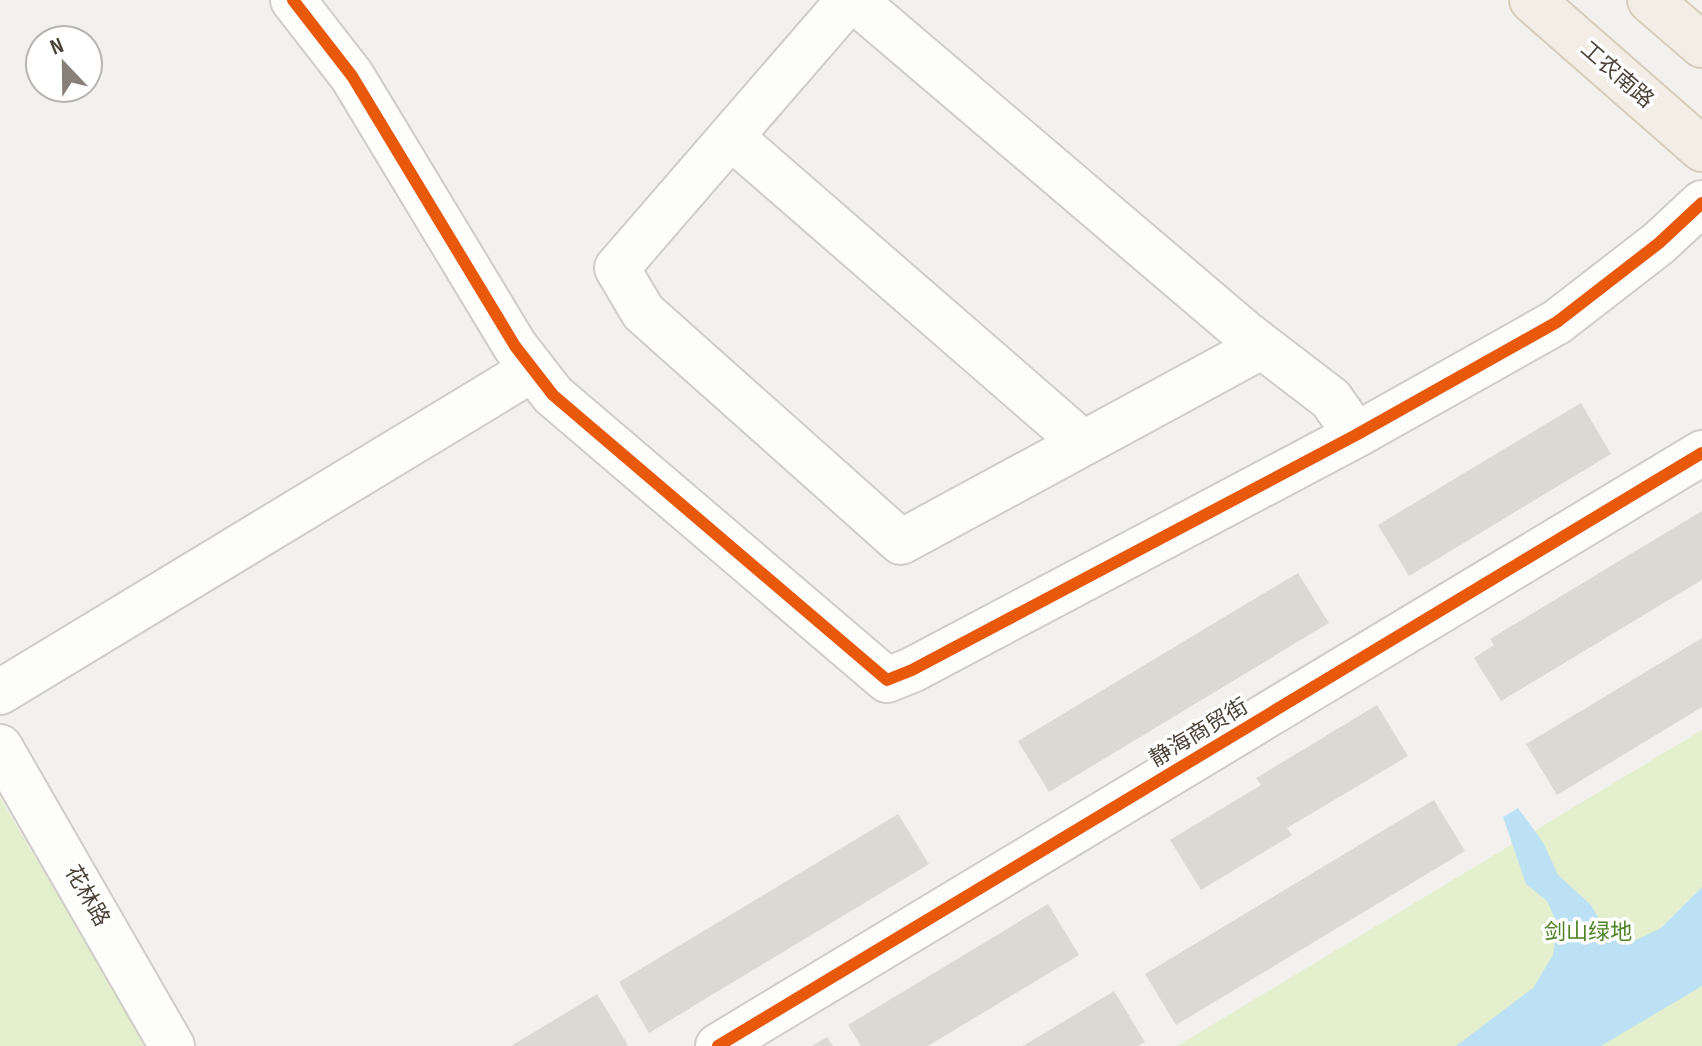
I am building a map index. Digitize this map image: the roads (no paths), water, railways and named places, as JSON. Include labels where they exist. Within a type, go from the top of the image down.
[{"type":"main road","name":"工农南路","points":[[1532,0],[1702,149]]},
{"type":"main road","points":[[1650,0],[1702,45]]},
{"type":"street","points":[[293,0],[352,76],[515,346],[553,395],[887,680],[912,670],[1356,435],[1557,322],[1659,243],[1702,203]]},
{"type":"street","points":[[1245,333],[1248,354],[901,542],[643,312],[617,268],[852,0],[1245,333],[1331,399],[1356,435]]},
{"type":"street","points":[[731,137],[1083,443]]},
{"type":"street","points":[[0,692],[533,369]]},
{"type":"street","name":"静海商贸街","points":[[718,1046],[1702,453]]},
{"type":"street","name":"花林路","points":[[0,747],[172,1046]]},
{"type":"water","points":[[1518,808],[1544,844],[1558,875],[1591,905],[1610,938],[1634,941],[1661,928],[1702,887],[1702,986],[1601,1046],[1456,1046],[1533,988],[1553,955],[1558,925],[1547,901],[1526,884],[1503,817]]},
{"type":"park label","name":"剑山绿地","points":[[1588,932]]}]
